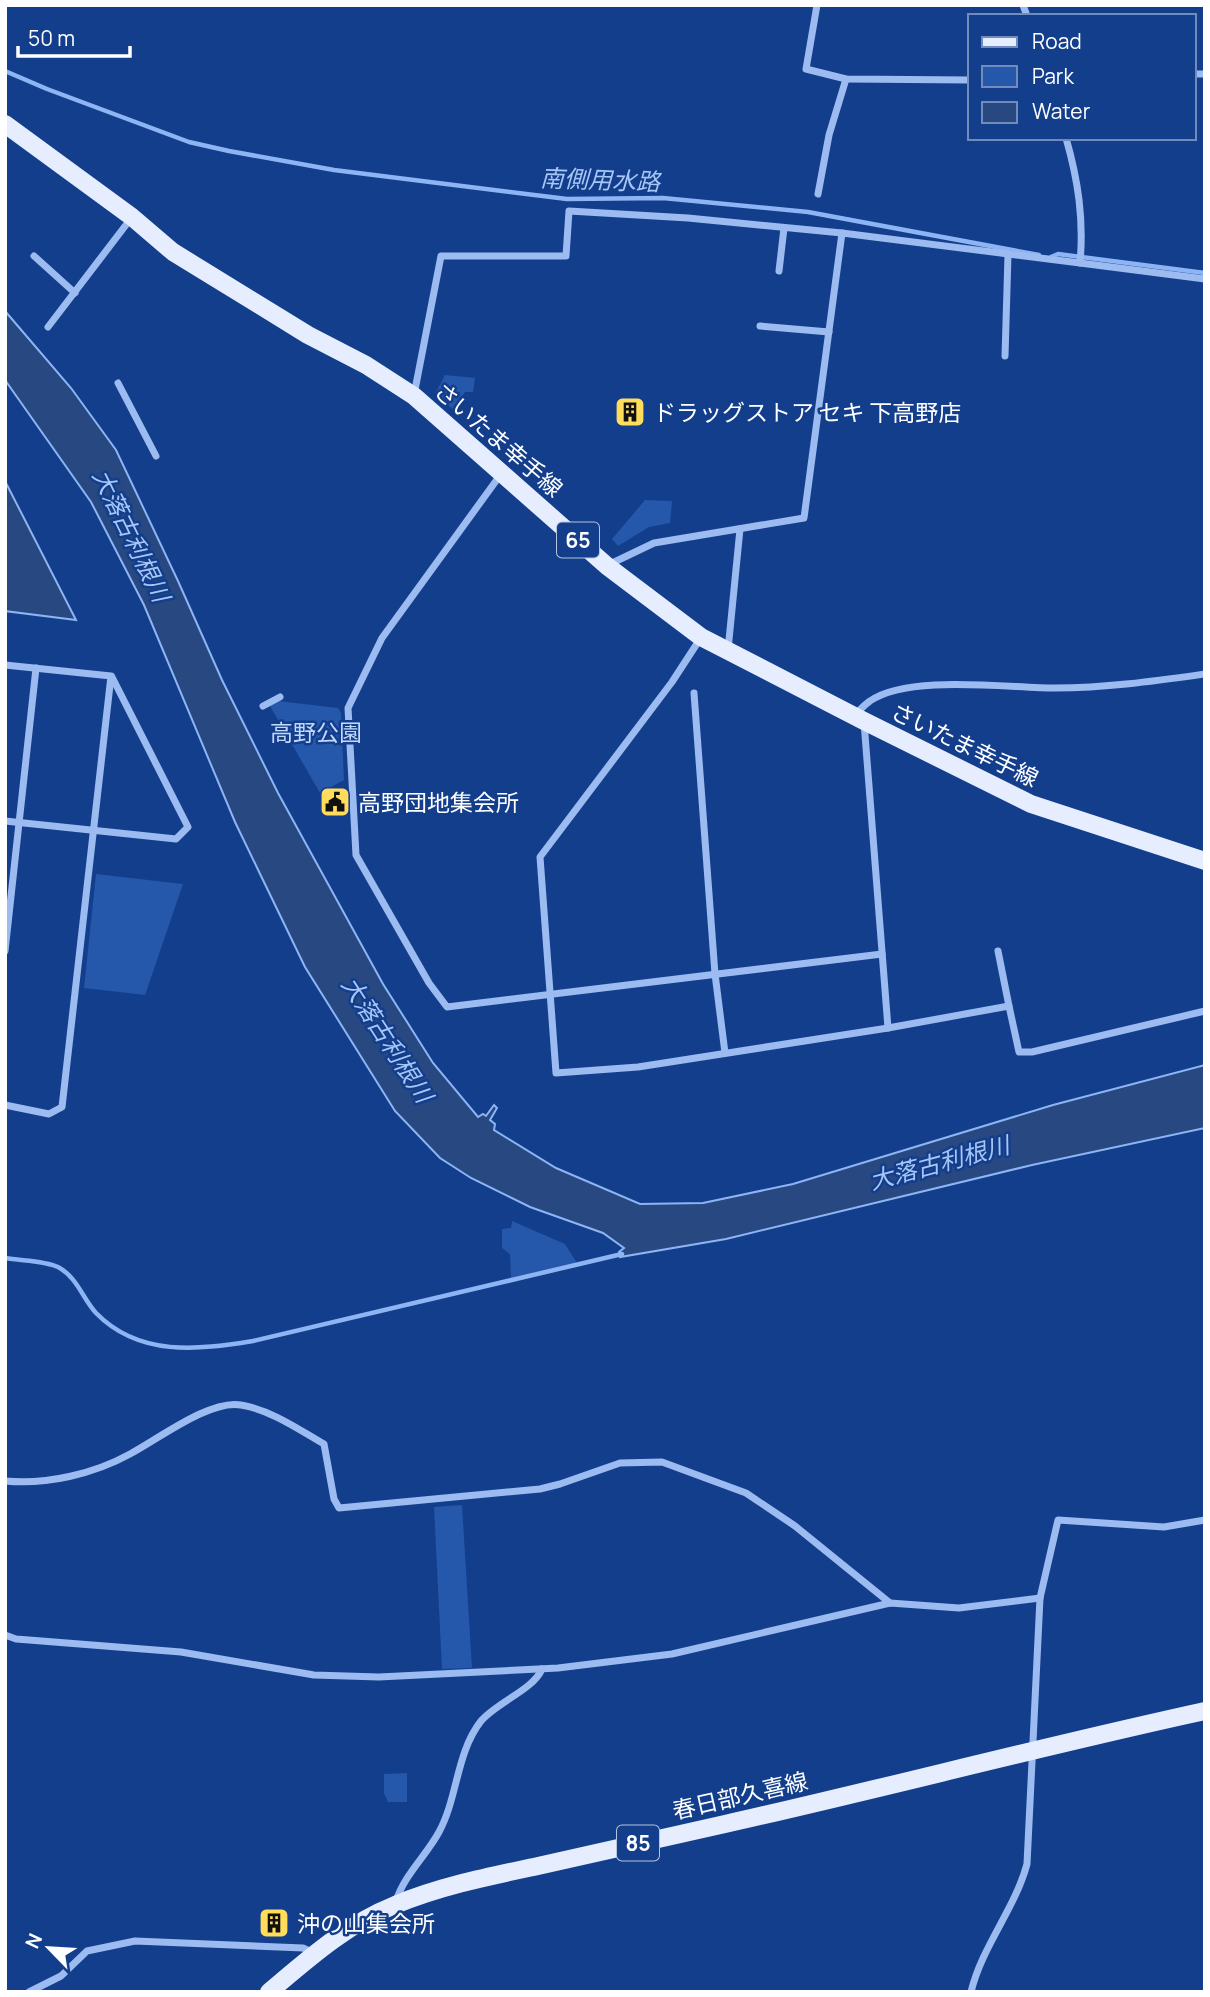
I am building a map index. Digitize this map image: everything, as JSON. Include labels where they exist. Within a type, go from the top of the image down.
[{"type":"main road","name":"さいたま幸手線","points":[[5,124],[132,217],[173,252],[414,396],[607,566],[701,637],[1031,804],[1205,861]]},
{"type":"main road","name":"春日部久喜線","points":[[269,1992],[345,1931],[395,1905],[469,1882],[1205,1711]]},
{"type":"street","points":[[817,5],[806,69],[846,79],[968,80]]},
{"type":"street","points":[[818,194],[829,135],[846,79]]},
{"type":"street","points":[[1067,140],[1078,181],[1083,231],[1080,262]]},
{"type":"street","points":[[414,396],[441,256],[566,256],[569,211],[688,218],[842,233],[1205,279]]},
{"type":"street","points":[[48,327],[132,217]]},
{"type":"street","points":[[779,271],[784,228]]},
{"type":"street","points":[[607,566],[654,543],[804,518],[842,233]]},
{"type":"street","points":[[1004,356],[1008,255]]},
{"type":"street","points":[[34,256],[75,293]]},
{"type":"street","points":[[760,326],[829,332]]},
{"type":"street","points":[[118,383],[156,456]]},
{"type":"street","points":[[502,474],[382,638],[348,708],[356,855],[429,983],[447,1007],[882,954]]},
{"type":"street","points":[[728,652],[740,529]]},
{"type":"street","points":[[701,637],[672,682],[540,858],[556,1073],[638,1067],[1009,1006]]},
{"type":"street","points":[[5,665],[111,676]]},
{"type":"street","points":[[5,951],[36,668]]},
{"type":"street","points":[[888,1028],[859,719],[871,700],[892,691],[944,684],[1054,688],[1120,686],[1205,674]]},
{"type":"street","points":[[5,1105],[49,1114],[62,1107],[111,676]]},
{"type":"street","points":[[5,821],[176,839],[188,827],[111,676]]},
{"type":"street","points":[[694,693],[715,974],[725,1053]]},
{"type":"street","points":[[263,706],[280,697]]},
{"type":"street","points":[[998,951],[1019,1052],[1032,1052],[1205,1012]]},
{"type":"street","points":[[5,1481],[64,1479],[127,1456],[207,1409],[240,1404],[283,1420],[324,1444],[334,1499],[340,1508],[540,1489],[620,1463],[662,1462],[746,1493],[795,1526],[890,1603]]},
{"type":"street","points":[[971,1992],[992,1937],[1023,1880],[1029,1846],[1040,1598],[1058,1520],[1164,1527],[1205,1520]]},
{"type":"street","points":[[5,1635],[16,1639],[181,1652],[314,1675],[379,1677],[542,1669],[672,1654],[890,1603],[959,1608],[1040,1598]]},
{"type":"street","points":[[395,1905],[411,1871],[439,1831],[464,1755],[477,1728],[489,1712],[535,1679],[542,1669]]},
{"type":"street","points":[[29,1992],[61,1976],[87,1951],[135,1941],[303,1948],[315,1954]]},
{"type":"green space","points":[[445,375],[475,378],[473,392],[465,392],[454,410],[435,394]]},
{"type":"green space","points":[[645,500],[672,501],[670,523],[649,527],[618,546],[612,539]]},
{"type":"green space","name":"高野公園","points":[[278,701],[338,708],[341,713],[344,780],[320,793],[270,706]]},
{"type":"green space","points":[[96,874],[183,884],[145,995],[84,988]]},
{"type":"green space","points":[[512,1221],[565,1244],[577,1263],[511,1278],[510,1254],[502,1248],[502,1229],[511,1228]]},
{"type":"green space","points":[[462,1505],[472,1668],[442,1669],[434,1507]]},
{"type":"green space","points":[[407,1773],[407,1802],[388,1802],[384,1793],[384,1774]]},
{"type":"water","name":"大落古利根川","points":[[5,311],[71,388],[116,450],[222,680],[278,793],[383,984],[433,1063],[478,1117],[483,1114],[486,1116],[494,1105],[497,1108],[490,1120],[495,1124],[494,1130],[556,1168],[640,1204],[703,1203],[793,1184],[1053,1105],[1205,1065],[1205,1128],[1032,1165],[726,1239],[620,1257],[619,1252],[624,1248],[603,1233],[530,1207],[471,1178],[440,1158],[395,1111],[305,967],[235,822],[144,605],[91,502],[5,380]]},
{"type":"water","points":[[5,481],[76,620],[5,611]]},
{"type":"waterway","name":"南側用水路","points":[[5,71],[189,142],[334,170],[567,199],[663,198],[808,212],[1039,255]]},
{"type":"waterway","name":"南側用水路","points":[[1051,257],[1058,254],[1205,273]]},
{"type":"waterway","points":[[5,1258],[39,1262],[65,1271],[96,1313],[131,1337],[150,1344],[190,1348],[253,1341],[622,1254]]},
{"type":"place","name":"ドラッグストア セキ 下高野店","points":[[630,412]]},
{"type":"place","name":"高野団地集会所","points":[[335,802]]},
{"type":"place","name":"沖の山集会所","points":[[274,1923]]}]
